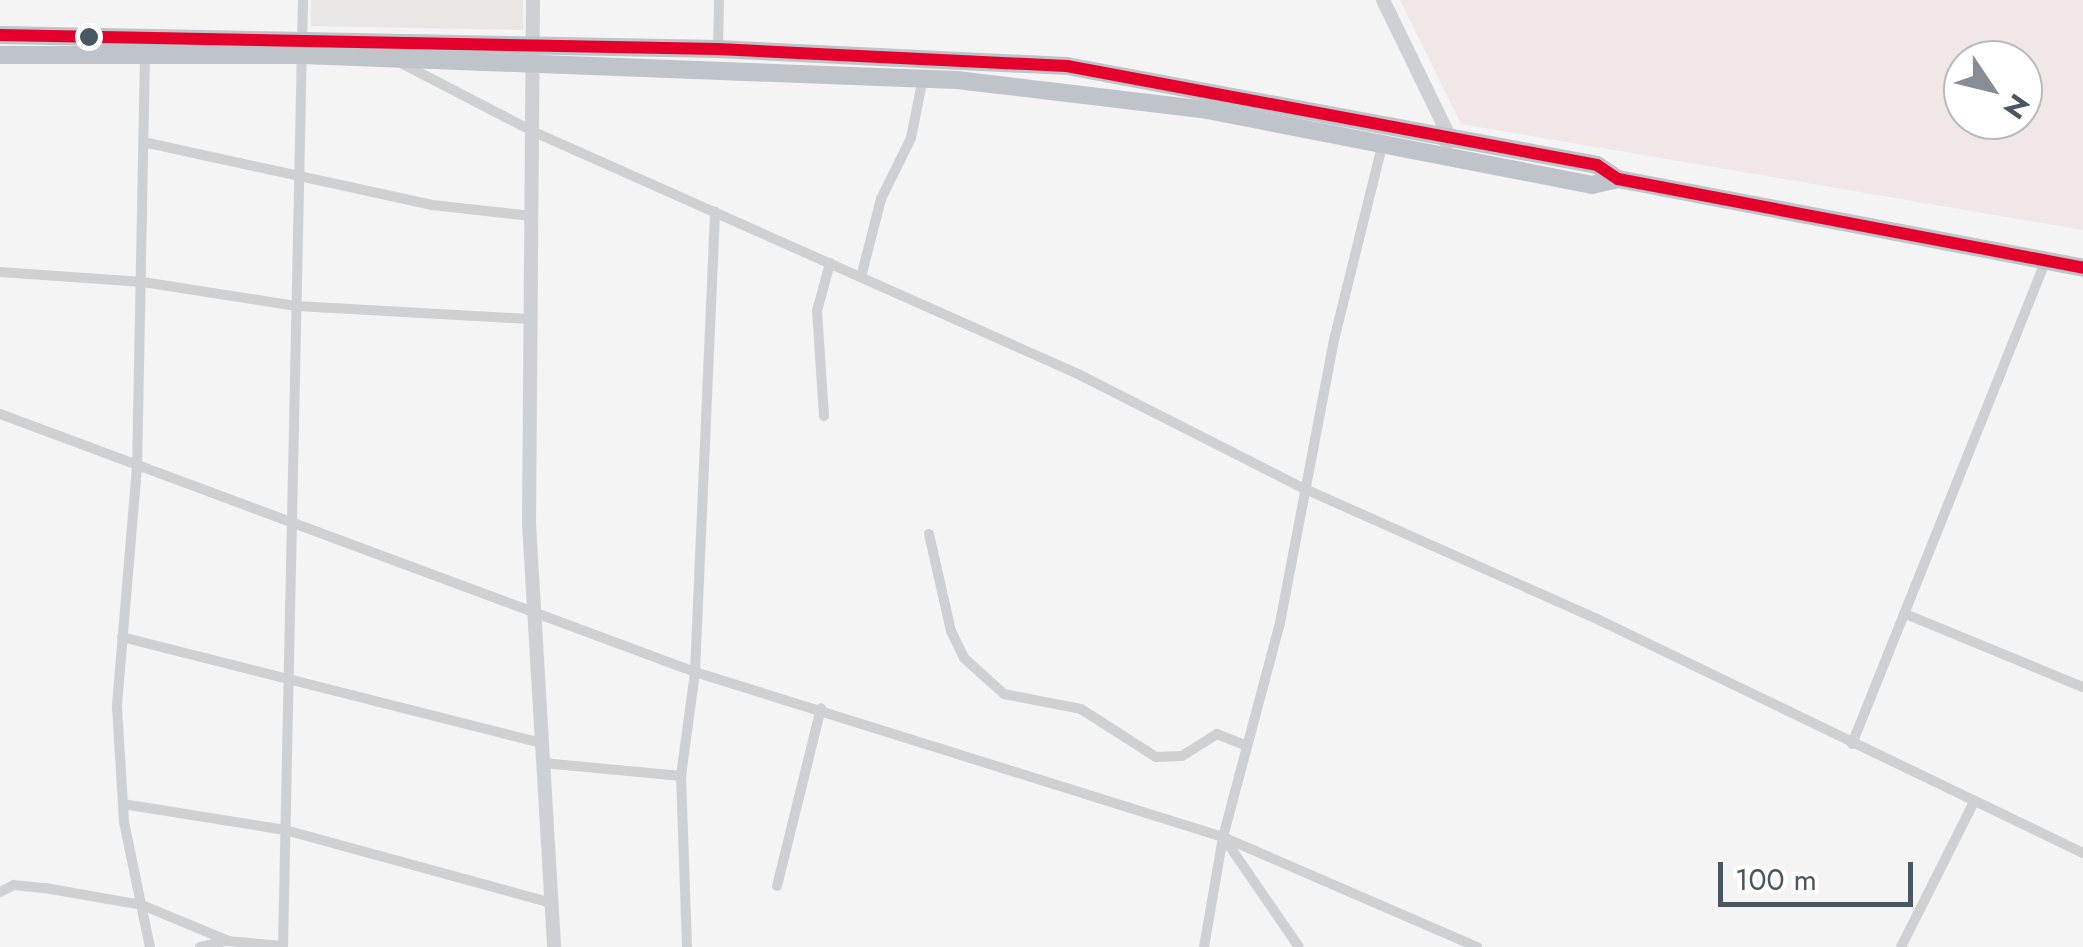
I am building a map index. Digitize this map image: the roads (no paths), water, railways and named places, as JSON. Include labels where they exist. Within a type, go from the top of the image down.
[{"type":"highway","points":[[0,35],[534,54],[1065,89],[1592,186],[1618,179]]},
{"type":"highway","points":[[0,55],[303,47],[391,58],[718,49],[1067,66],[1597,165],[1618,179],[2083,268]]},
{"type":"highway","points":[[1065,89],[1067,66]]},
{"type":"street","points":[[200,947],[227,941],[283,946],[288,525],[301,179],[303,0]]},
{"type":"street","points":[[533,0],[530,524],[554,947]]},
{"type":"street","points":[[718,49],[720,0]]},
{"type":"street","points":[[1383,0],[1449,136],[1443,158]]},
{"type":"street","points":[[146,54],[148,143],[137,466],[122,637],[123,804],[150,947]]},
{"type":"street","points":[[391,58],[532,132],[1078,374],[1305,489],[1595,618],[2083,853]]},
{"type":"street","points":[[862,277],[881,198],[910,138],[923,77]]},
{"type":"street","points":[[148,143],[301,179],[531,216]]},
{"type":"street","points":[[1204,947],[1223,837],[1382,146]]},
{"type":"street","points":[[687,947],[681,776],[696,672],[715,211]]},
{"type":"street","points":[[1852,744],[1908,615],[2046,260]]},
{"type":"street","points":[[824,416],[818,311],[830,263]]},
{"type":"street","points":[[0,272],[143,282],[297,306],[530,319]]},
{"type":"street","points":[[0,414],[288,525],[696,672],[1223,837],[1477,947]]},
{"type":"street","points":[[928,534],[951,631],[964,658],[1004,694],[1082,709],[1156,757],[1182,756],[1217,734],[1247,746]]},
{"type":"street","points":[[1908,615],[2083,687]]},
{"type":"street","points":[[122,637],[412,706],[481,732],[542,743]]},
{"type":"street","points":[[776,886],[821,708]]},
{"type":"street","points":[[543,764],[681,776]]},
{"type":"street","points":[[1901,947],[1974,802]]},
{"type":"street","points":[[123,804],[286,830],[552,904]]},
{"type":"street","points":[[1223,837],[1299,947]]},
{"type":"street","points":[[0,892],[14,885],[142,905],[227,941]]}]
